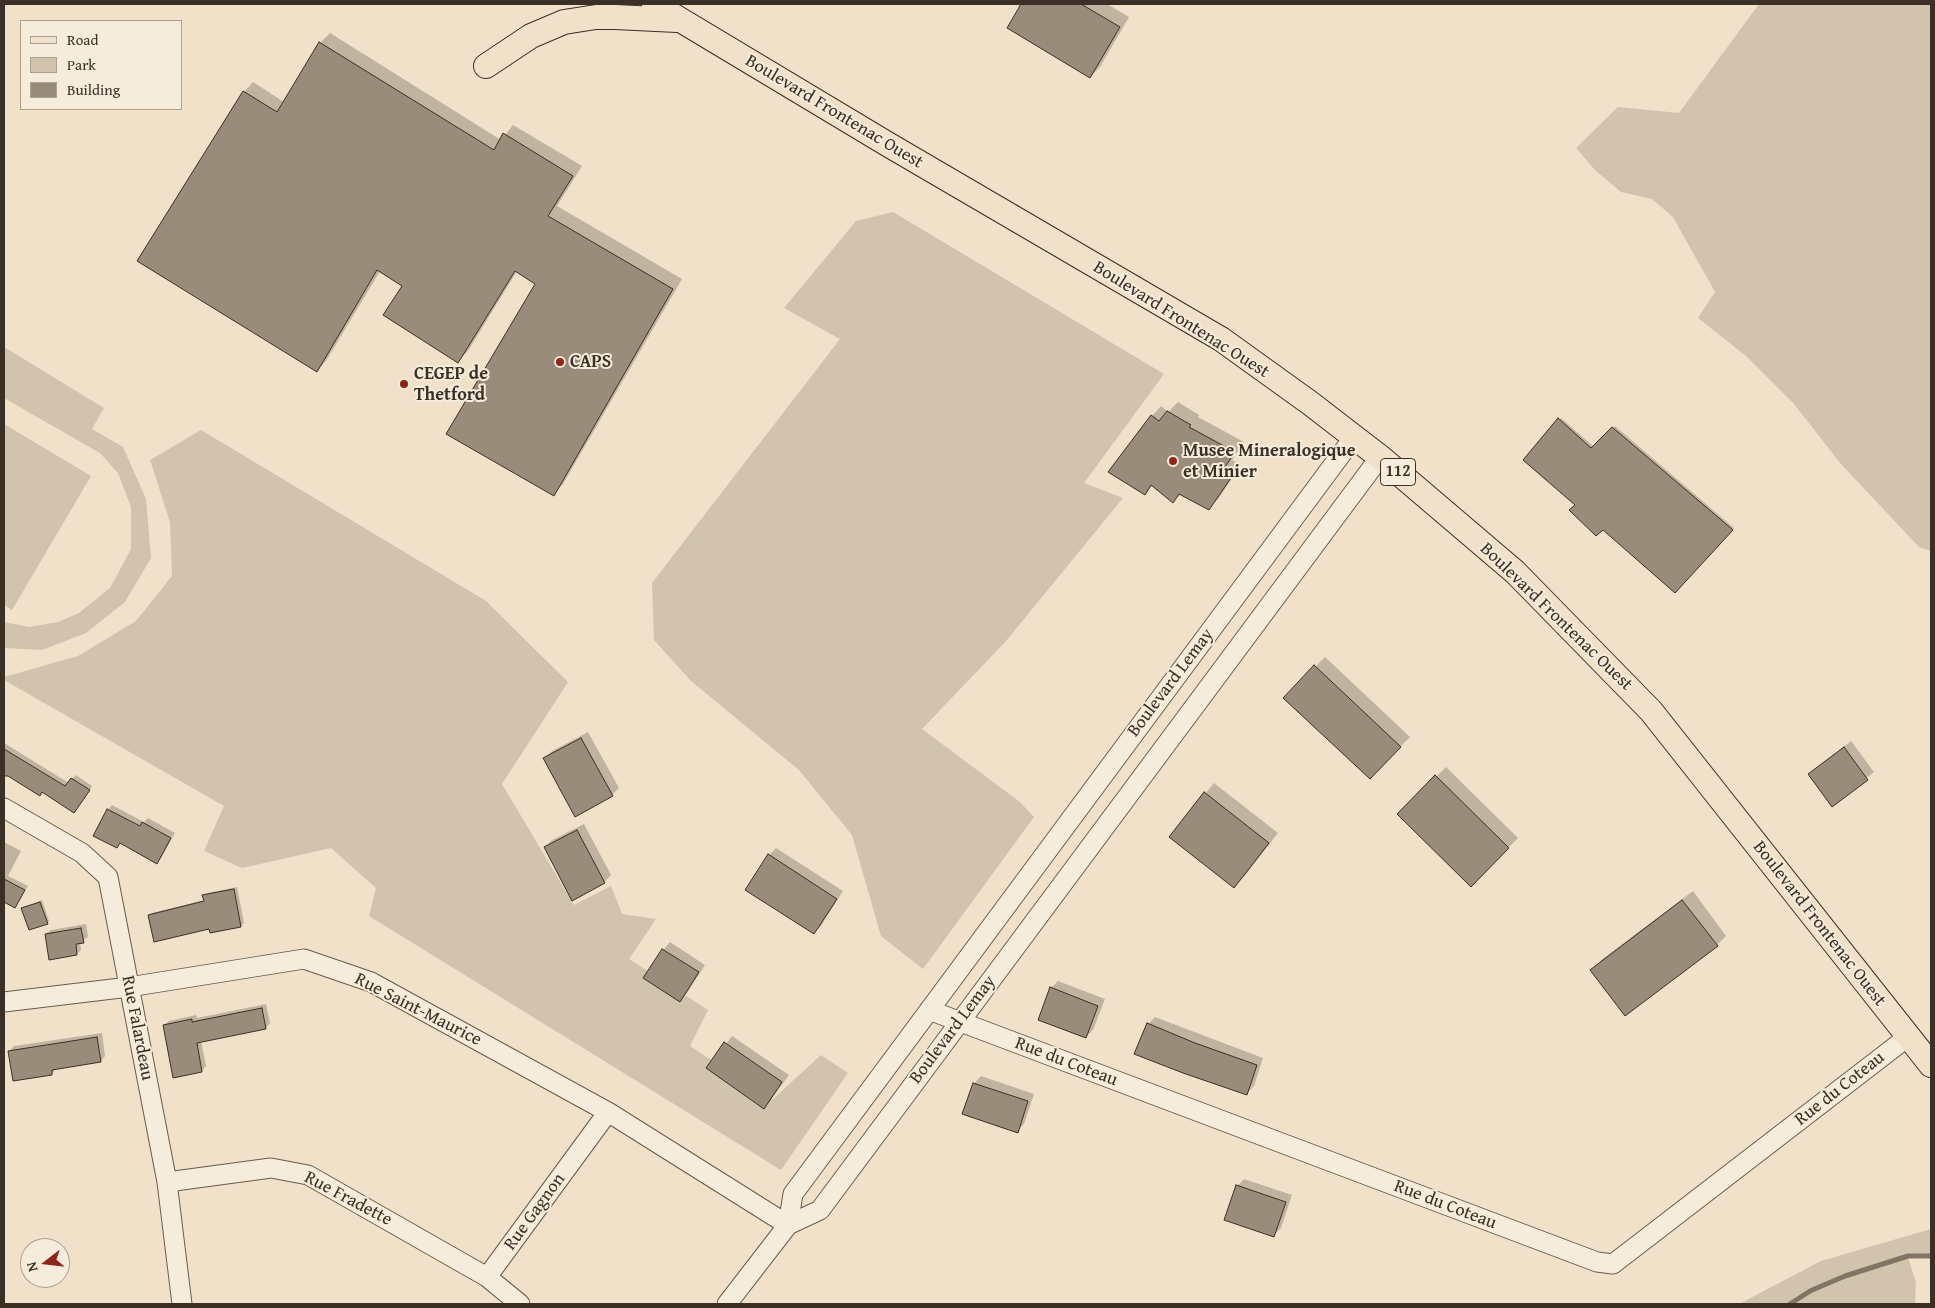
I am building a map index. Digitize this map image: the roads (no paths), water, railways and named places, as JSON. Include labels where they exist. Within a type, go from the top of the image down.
[{"type":"main road","name":"Boulevard Frontenac Ouest","points":[[654,4],[888,145],[1220,339],[1310,403],[1380,457],[1515,572],[1651,711],[1931,1065]]},
{"type":"main road","points":[[486,66],[531,36],[564,22],[596,17],[682,21]]},
{"type":"street","name":"Boulevard Lemay","points":[[788,1225],[793,1194],[1354,436]]},
{"type":"street","name":"Boulevard Lemay","points":[[727,1304],[788,1225],[820,1210],[1380,457]]},
{"type":"street","points":[[1245,584],[1273,601]]},
{"type":"street","points":[[1080,807],[1108,823]]},
{"type":"street","name":"Rue Falardeau","points":[[4,808],[82,853],[108,877],[167,1182],[182,1304]]},
{"type":"street","name":"Rue Saint-Maurice","points":[[4,1002],[129,987],[304,959],[371,982],[608,1112],[788,1225]]},
{"type":"street","name":"Rue du Coteau","points":[[929,1010],[1597,1262],[1613,1264],[1909,1036]]},
{"type":"street","name":"Rue Gagnon","points":[[487,1277],[608,1112]]},
{"type":"street","name":"Rue Fradette","points":[[167,1182],[271,1168],[308,1175],[487,1277]]},
{"type":"street","points":[[487,1277],[520,1304]]},
{"type":"waterway","points":[[1790,1304],[1810,1291],[1845,1276],[1908,1256],[1931,1256]]},
{"type":"place","name":"CAPS","points":[[560,362]]},
{"type":"place","name":"CEGEP de Thetford","points":[[404,384]]},
{"type":"place","name":"Musee Mineralogique et Minier","points":[[1173,461]]}]
